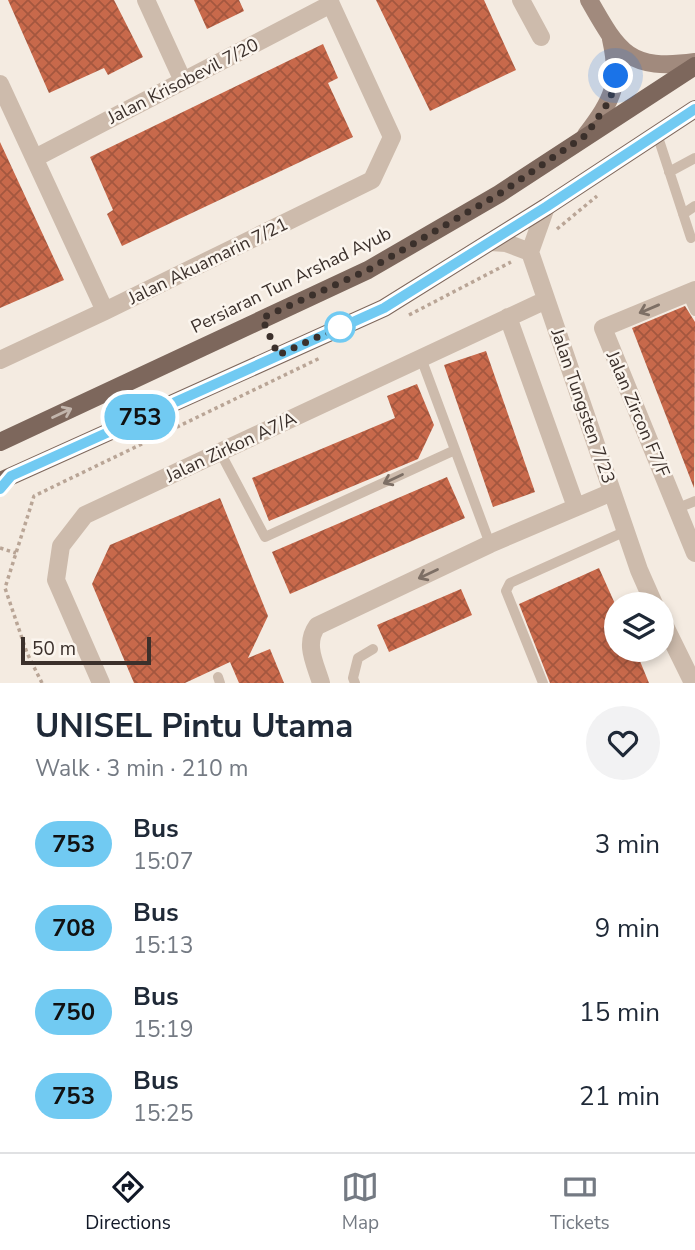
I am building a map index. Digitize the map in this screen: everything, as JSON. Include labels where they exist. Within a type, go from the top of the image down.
[{"type":"main road","name":"Persiaran Tun Arshad Ayub","points":[[0,442],[368,270],[499,194],[695,64]]},
{"type":"main road","points":[[4,482],[384,308],[546,207],[695,109]]},
{"type":"street","points":[[146,0],[183,80]]},
{"type":"street","points":[[521,0],[541,37]]},
{"type":"street","points":[[586,135],[610,100],[617,63],[611,39],[589,0]]},
{"type":"street","name":"Jalan Krisobevil 7/20","points":[[35,158],[330,2]]},
{"type":"street","name":"Jalan Akuamarin 7/21","points":[[0,360],[105,312],[372,180],[392,137],[330,2]]},
{"type":"street","points":[[611,39],[623,51],[647,64],[695,64]]},
{"type":"street","points":[[2,91],[105,312]]},
{"type":"street","points":[[490,242],[506,243],[530,252],[546,207]]},
{"type":"street","name":"Jalan Tungsten 7/23","points":[[530,252],[612,492],[649,592]]},
{"type":"street","name":"Jalan Zircon F7/F","points":[[691,291],[603,328],[695,553]]},
{"type":"street","name":"Jalan Zirkon A7/A","points":[[101,683],[56,580],[61,546],[85,515],[546,300]]},
{"type":"street","points":[[508,317],[576,507]]},
{"type":"street","points":[[321,683],[310,651],[311,635],[317,626],[490,544],[612,492]]},
{"type":"street","points":[[674,644],[693,683]]},
{"type":"lane","points":[[657,134],[691,239]]},
{"type":"lane","points":[[669,172],[695,158]]},
{"type":"lane","points":[[683,214],[695,206]]},
{"type":"lane","points":[[691,291],[695,311]]},
{"type":"lane","points":[[421,358],[490,544]]},
{"type":"lane","points":[[220,452],[265,537],[455,450]]},
{"type":"lane","points":[[678,508],[695,501]]},
{"type":"lane","points":[[544,683],[506,591],[510,583],[626,531]]},
{"type":"lane","points":[[355,683],[353,678],[358,658],[373,649]]},
{"type":"path","points":[[402,318],[530,252],[605,190]]},
{"type":"path","points":[[42,683],[27,653],[5,589],[34,496],[328,354]]},
{"type":"path","points":[[0,548],[16,553]]},
{"type":"building","points":[[8,0],[114,0],[143,57],[108,75],[104,68],[49,93]]},
{"type":"building","points":[[194,0],[239,0],[244,11],[207,29]]},
{"type":"building","points":[[376,0],[484,0],[516,70],[430,111]]},
{"type":"building","points":[[323,44],[338,78],[328,83],[353,137],[122,246],[107,214],[113,210],[90,157]]},
{"type":"building","points":[[0,142],[64,280],[0,308]]},
{"type":"building","points":[[685,306],[695,322],[694,488],[632,328]]},
{"type":"building","points":[[486,351],[535,492],[493,507],[444,365]]},
{"type":"building","points":[[417,384],[434,425],[418,459],[269,521],[252,478],[395,418],[387,396]]},
{"type":"building","points":[[447,477],[465,518],[290,594],[272,552]]},
{"type":"building","points":[[220,498],[268,616],[248,658],[270,649],[284,683],[239,683],[230,662],[185,683],[134,683],[92,584],[110,545]]},
{"type":"building","points":[[599,568],[610,592],[604,592],[604,662],[640,662],[649,683],[550,683],[519,604]]},
{"type":"building","points":[[461,589],[472,615],[389,652],[377,625]]},
{"type":"bus line","name":"753","points":[[0,489],[11,476],[384,308],[546,207],[695,109]]},
{"type":"route","points":[[340,327],[278,355],[262,318],[368,270],[499,194],[586,135],[610,100],[616,76]]}]
